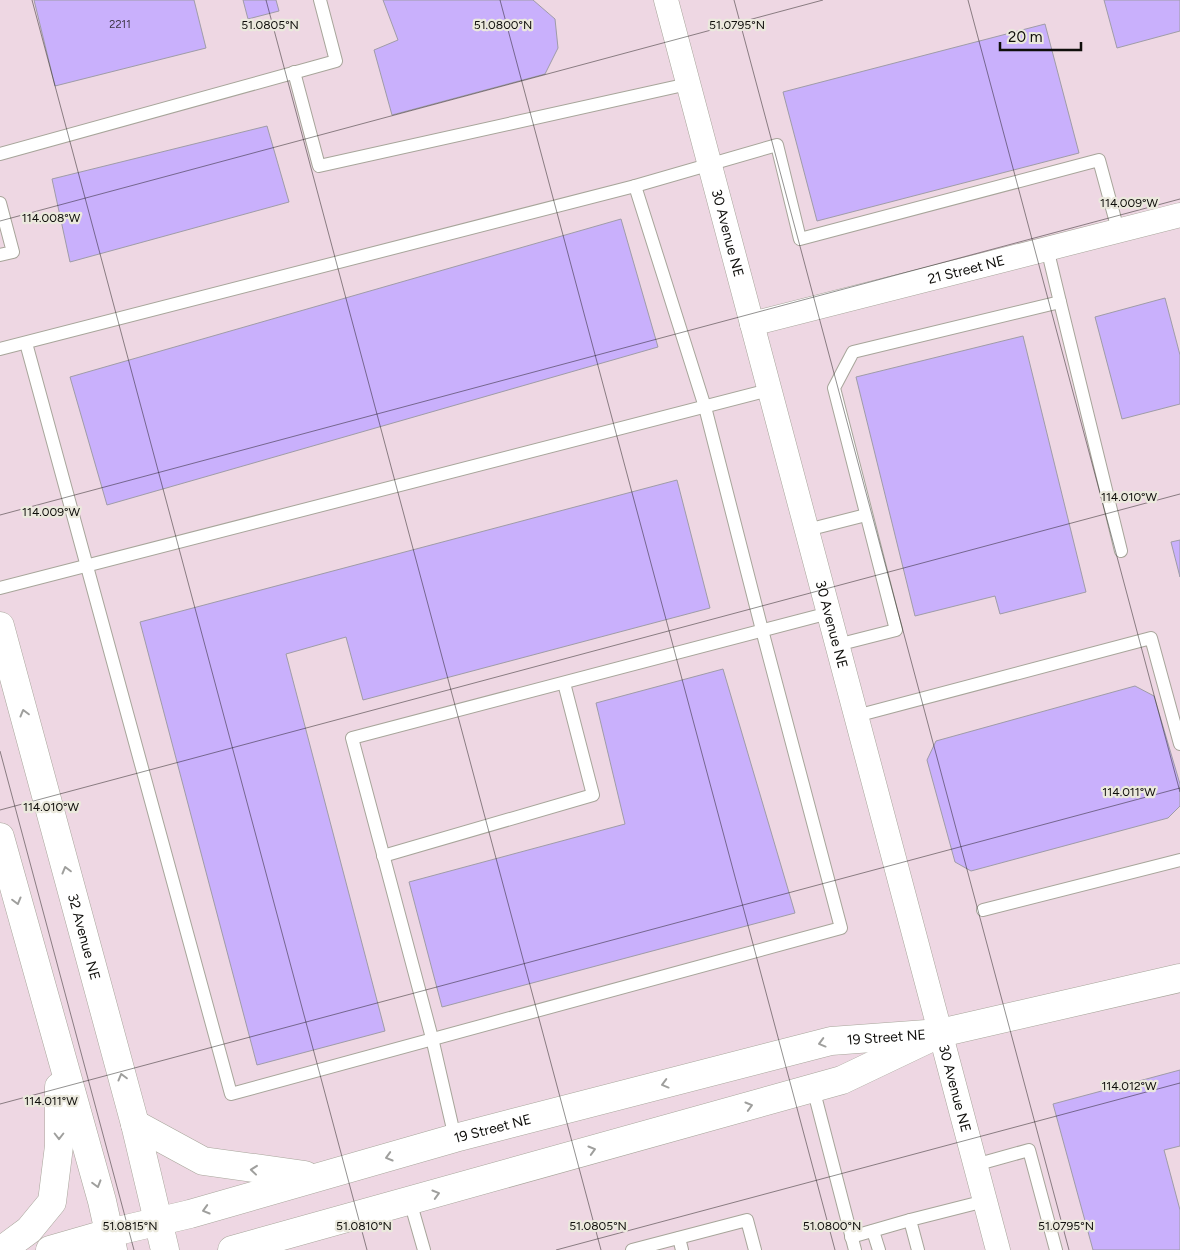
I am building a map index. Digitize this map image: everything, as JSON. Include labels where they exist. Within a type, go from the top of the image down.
[{"type":"street","name":"30 Avenue NE","points":[[666,0],[998,1250]]},
{"type":"street","name":"21 Street NE","points":[[752,324],[1180,215]]},
{"type":"street","name":"32 Avenue NE","points":[[0,626],[134,1124],[165,1250]]},
{"type":"street","points":[[0,837],[102,1201],[111,1242]]},
{"type":"street","name":"19 Street NE","points":[[50,1250],[111,1242],[157,1223],[455,1138],[831,1041],[940,1033],[1180,978]]},
{"type":"street","name":"19 Street NE","points":[[232,1250],[266,1245],[410,1201],[842,1080],[940,1033]]},
{"type":"street","points":[[2,1250],[28,1230],[52,1202],[59,1146],[59,1053]]},
{"type":"street","points":[[134,1124],[203,1162],[245,1169],[320,1177]]},
{"type":"lane","points":[[0,154],[336,61],[320,0]]},
{"type":"lane","points":[[294,72],[319,166],[688,84]]},
{"type":"lane","points":[[0,349],[635,186],[777,145],[800,239],[1099,160],[1118,230]]},
{"type":"lane","points":[[26,343],[231,1094],[842,928],[762,630],[705,407],[635,186]]},
{"type":"lane","points":[[0,203],[12,252],[0,256]]},
{"type":"lane","points":[[1047,248],[1121,551]]},
{"type":"lane","points":[[837,646],[896,630],[834,388],[853,352],[1060,302]]},
{"type":"lane","points":[[0,588],[769,390]]},
{"type":"lane","points":[[807,530],[866,515]]},
{"type":"lane","points":[[455,1138],[432,1038],[352,738],[828,613]]},
{"type":"lane","points":[[856,716],[1151,638],[1180,744]]},
{"type":"lane","points":[[384,856],[593,796],[564,683]]},
{"type":"lane","points":[[983,910],[1180,860]]},
{"type":"lane","points":[[813,1088],[855,1250]]},
{"type":"lane","points":[[975,1165],[1029,1150],[1056,1250]]},
{"type":"lane","points":[[410,1201],[424,1250]]},
{"type":"lane","points":[[851,1237],[985,1201]]},
{"type":"lane","points":[[632,1250],[681,1244],[747,1220],[755,1250]]},
{"type":"lane","points":[[910,1220],[918,1250]]},
{"type":"lane","points":[[873,1231],[879,1250]]},
{"type":"shaded area","points":[[0,0],[1180,0],[1180,1250],[0,1250]]},
{"type":"building","points":[[34,0],[194,0],[206,48],[55,86]]},
{"type":"building","points":[[243,0],[276,0],[279,11],[248,19]]},
{"type":"building","points":[[383,0],[533,0],[555,19],[558,48],[545,74],[392,115],[374,50],[398,40]]},
{"type":"building","points":[[1104,0],[1180,0],[1180,31],[1117,48]]},
{"type":"building","points":[[1045,24],[1079,153],[817,221],[783,92]]},
{"type":"building","points":[[267,126],[289,202],[70,262],[52,179]]},
{"type":"building","points":[[621,219],[658,347],[107,505],[70,377]]},
{"type":"building","points":[[1165,298],[1180,355],[1180,404],[1122,419],[1095,317]]},
{"type":"building","points":[[1023,336],[1086,592],[1000,614],[995,596],[915,616],[856,377]]},
{"type":"building","points":[[677,480],[710,608],[363,700],[346,637],[286,654],[385,1031],[257,1065],[140,622]]},
{"type":"building","points":[[1180,540],[1180,577],[1171,542]]},
{"type":"building","points":[[723,669],[795,913],[442,1007],[409,882],[625,824],[596,703]]},
{"type":"building","points":[[1135,686],[1154,696],[1180,784],[1180,806],[1168,818],[971,871],[955,862],[927,760],[936,741]]},
{"type":"building","points":[[1180,1070],[1180,1146],[1164,1150],[1180,1210],[1180,1250],[1093,1250],[1053,1104]]}]
